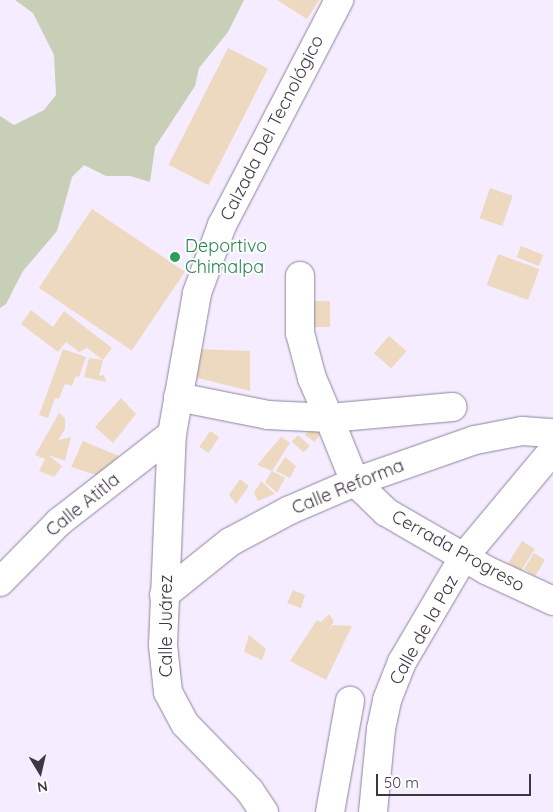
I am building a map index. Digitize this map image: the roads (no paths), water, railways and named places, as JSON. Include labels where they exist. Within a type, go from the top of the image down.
[{"type":"street","name":"Calzada Del Tecnológico","points":[[172,434],[197,293],[222,225],[339,0]]},
{"type":"street","name":"Cerrada Progreso","points":[[300,276],[300,333],[312,378],[355,482],[386,512],[463,558],[553,601]]},
{"type":"street","points":[[178,397],[268,415],[329,418],[453,407]]},
{"type":"street","name":"Calle Reforma","points":[[164,595],[210,554],[235,539],[355,482],[475,440],[522,431],[553,433]]},
{"type":"street","name":"Calle Atitla","points":[[0,582],[59,522],[172,434]]},
{"type":"street","name":"Calle Juárez","points":[[172,434],[164,595],[163,672],[172,706],[250,791],[264,812]]},
{"type":"street","name":"Calle de la Paz","points":[[373,812],[381,729],[394,679],[463,558],[553,450]]},
{"type":"street","points":[[330,812],[350,701]]},
{"type":"place","name":"Deportivo Chimalpa","points":[[175,257]]}]
